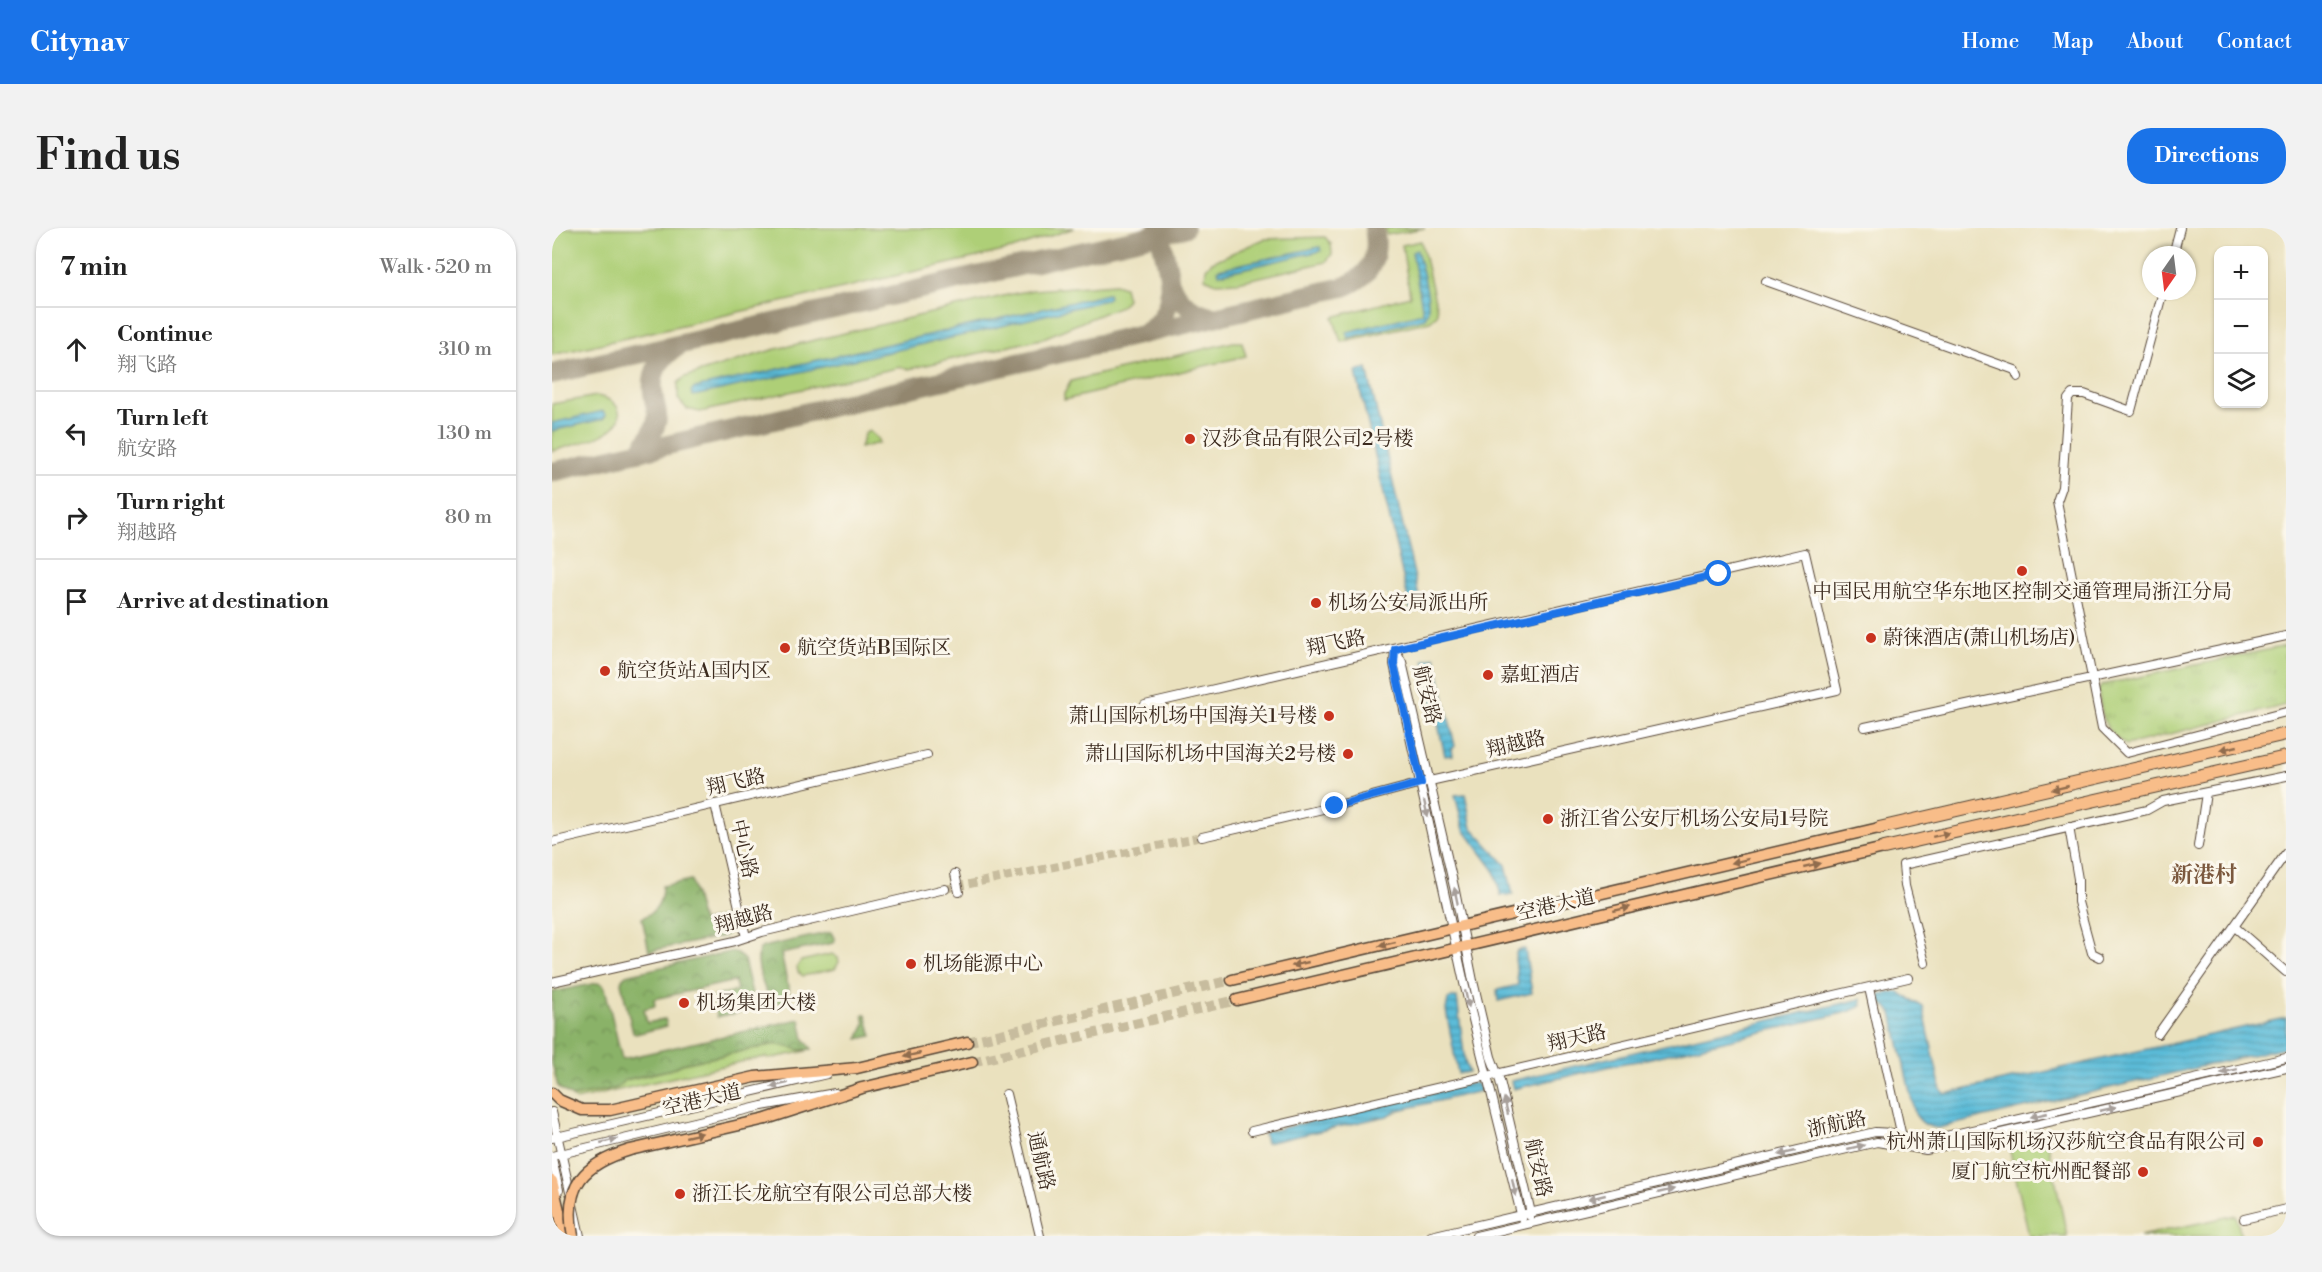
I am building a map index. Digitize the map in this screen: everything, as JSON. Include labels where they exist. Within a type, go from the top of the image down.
[{"type":"highway","points":[[1879,828],[2286,734]]},
{"type":"highway","points":[[1884,848],[2286,757]]},
{"type":"main road","name":"空港大道","points":[[1232,980],[1879,828]]},
{"type":"main road","name":"空港大道","points":[[1237,1000],[1884,848]]},
{"type":"main road","name":"空港大道","points":[[552,1093],[569,1105],[596,1111],[610,1110],[755,1077],[857,1068],[967,1042]]},
{"type":"main road","name":"空港大道","points":[[571,1236],[570,1214],[574,1191],[579,1180],[595,1164],[609,1157],[630,1150],[766,1119],[862,1088],[972,1062]]},
{"type":"main road","points":[[552,1180],[565,1236]]},
{"type":"street","points":[[2175,246],[2180,228]]},
{"type":"street","points":[[1766,281],[2015,370],[2018,377]]},
{"type":"street","points":[[2161,300],[2131,411],[2084,394],[2072,393],[2068,399],[2062,487],[2057,501],[2102,728],[2127,753],[2286,712]]},
{"type":"street","name":"翔飞路","points":[[1145,705],[1805,553],[1838,690]]},
{"type":"street","points":[[1865,727],[2286,636]]},
{"type":"street","name":"航安路","points":[[1395,649],[1394,664],[1425,782],[1457,927],[1486,1076],[1520,1215],[1527,1224]]},
{"type":"street","name":"翔越路","points":[[1202,837],[1425,782],[1838,690]]},
{"type":"street","name":"翔飞路","points":[[552,842],[927,754]]},
{"type":"street","points":[[1925,963],[1905,886],[1904,865],[2146,810],[2163,801],[2286,776]]},
{"type":"street","points":[[2198,846],[2206,793]]},
{"type":"street","name":"中心路","points":[[715,804],[746,937]]},
{"type":"street","points":[[2069,827],[2078,879],[2078,902],[2092,953],[2100,957]]},
{"type":"street","points":[[2158,1034],[2286,853]]},
{"type":"street","points":[[955,874],[959,892]]},
{"type":"street","name":"翔越路","points":[[552,982],[945,889]]},
{"type":"street","points":[[2235,927],[2286,972]]},
{"type":"street","name":"航安路","points":[[1461,947],[1497,1074],[1530,1213],[1527,1224]]},
{"type":"street","name":"翔天路","points":[[1252,1131],[1908,978]]},
{"type":"street","points":[[1869,988],[1904,1146]]},
{"type":"street","name":"浙航路","points":[[1431,1236],[1875,1132],[1902,1135],[1924,1141],[2286,1058]]},
{"type":"street","name":"空港大道","points":[[555,1137],[857,1068]]},
{"type":"street","name":"浙航路","points":[[1476,1236],[1877,1142],[1926,1150],[2286,1068]]},
{"type":"street","name":"空港大道","points":[[555,1155],[762,1106],[862,1088]]},
{"type":"street","name":"通航路","points":[[1006,1094],[1040,1236]]},
{"type":"street","points":[[552,1112],[555,1155],[571,1236]]},
{"type":"street","points":[[555,1155],[580,1236]]},
{"type":"street","points":[[2244,1219],[2286,1209]]},
{"type":"green space","points":[[552,228],[1074,228],[1012,249],[552,355]]},
{"type":"green space","points":[[1385,228],[1425,228],[1387,235]]},
{"type":"green space","points":[[1325,237],[1331,244],[1332,254],[1326,262],[1238,282],[1216,283],[1205,278],[1206,268],[1212,262],[1264,239]]},
{"type":"green space","points":[[1421,241],[1437,315],[1430,321],[1341,342],[1333,317],[1410,296],[1402,245]]},
{"type":"green space","points":[[1115,284],[1124,287],[1127,299],[1121,306],[1041,339],[909,369],[901,367],[700,412],[687,409],[678,399],[678,383],[685,377],[772,350],[1012,294],[1033,290]]},
{"type":"green space","points":[[1233,342],[1242,342],[1246,356],[1064,400],[1064,394],[1071,381]]},
{"type":"green space","points":[[597,396],[610,400],[618,408],[619,420],[614,427],[595,438],[552,451],[552,404]]},
{"type":"green space","points":[[869,431],[879,443],[860,448],[864,434]]},
{"type":"green space","points":[[2286,646],[2286,705],[2126,745],[2112,733],[2105,722],[2098,691],[2102,685]]},
{"type":"green space","points":[[691,880],[702,922],[731,915],[730,931],[725,936],[649,951],[642,918],[658,905],[662,886]]},
{"type":"green space","points":[[831,932],[835,940],[833,943],[781,954],[791,1000],[775,1003],[767,994],[761,979],[758,963],[759,950],[763,947]]},
{"type":"green space","points":[[735,952],[744,960],[753,998],[748,1007],[739,1012],[717,1017],[713,997],[737,991],[735,981],[654,999],[655,1006],[644,1009],[647,1023],[665,1019],[667,1026],[633,1033],[621,983],[626,975]]},
{"type":"green space","points":[[832,954],[838,958],[839,962],[835,969],[803,976],[798,972],[797,967],[801,961]]},
{"type":"green space","points":[[602,984],[605,988],[622,1059],[800,1019],[804,1039],[812,1049],[800,1050],[776,1044],[682,1064],[672,1069],[625,1080],[617,1088],[572,1097],[558,1087],[552,1063],[552,992]]},
{"type":"green space","points":[[866,1014],[872,1036],[858,1039],[865,1024],[863,1015]]},
{"type":"green space","points":[[776,1044],[807,1051],[768,1059],[767,1057],[749,1060],[576,1100],[572,1097],[616,1088],[625,1080],[672,1069],[682,1064]]},
{"type":"green space","points":[[2040,1140],[2048,1144],[2067,1236],[2029,1236],[2009,1147]]},
{"type":"green space","points":[[2236,1215],[2241,1236],[2140,1236]]},
{"type":"water","points":[[1320,247],[1321,251],[1219,274],[1218,269]]},
{"type":"water","points":[[1417,250],[1427,295],[1428,305],[1425,318],[1348,338],[1347,332],[1423,313],[1412,252]]},
{"type":"water","points":[[1108,294],[1109,297],[1105,300],[982,331],[698,395],[693,396],[691,391],[695,388]]},
{"type":"water","points":[[1367,369],[1422,609],[1411,612],[1356,372]]},
{"type":"water","points":[[603,411],[606,415],[603,419],[552,431],[552,423]]},
{"type":"water","points":[[1435,657],[1455,746],[1452,749],[1453,755],[1445,756],[1424,660]]},
{"type":"water","points":[[1465,794],[1472,828],[1506,865],[1513,894],[1501,896],[1494,870],[1464,830],[1455,795]]},
{"type":"water","points":[[1525,949],[1532,993],[1498,1001],[1497,990],[1518,985],[1515,958],[1517,950]]},
{"type":"water","points":[[1899,992],[1923,1007],[1941,1090],[1945,1094],[2286,1018],[2286,1047],[1938,1128],[1925,1124],[1915,1114],[1892,1013],[1881,1003],[1880,994]]},
{"type":"water","points":[[1457,997],[1465,1062],[1469,1072],[1458,1074],[1446,1010],[1448,999]]},
{"type":"water","points":[[1861,999],[1862,1006],[1848,1012],[1513,1089],[1511,1081]]},
{"type":"water","points":[[1473,1083],[1478,1084],[1481,1091],[1399,1110],[1387,1116],[1266,1143],[1264,1134],[1266,1132]]},
{"type":"taxiway","points":[[1146,332],[1158,322],[1169,298],[1168,271],[1158,228]]},
{"type":"taxiway","points":[[552,374],[1184,228]]},
{"type":"taxiway","points":[[552,472],[1343,287],[1360,278],[1371,264],[1376,248],[1374,228]]},
{"type":"taxiway","points":[[1171,285],[1179,298],[1189,307],[1214,317]]},
{"type":"taxiway","points":[[640,452],[656,422],[657,413],[653,390],[656,369],[664,357],[677,347]]},
{"type":"tunnel","points":[[945,889],[1202,837]]},
{"type":"tunnel","points":[[967,1042],[1232,980]]},
{"type":"tunnel","points":[[972,1062],[1237,1000]]},
{"type":"place","name":"汉莎食品有限公司2号楼","points":[[1190,439]]},
{"type":"place","name":"中国民用航空华东地区控制交通管理局浙江分局","points":[[2022,571]]},
{"type":"place","name":"机场公安局派出所","points":[[1316,603]]},
{"type":"place","name":"蔚徕酒店(萧山机场店)","points":[[1871,638]]},
{"type":"place","name":"航空货站B国际区","points":[[785,648]]},
{"type":"place","name":"航空货站A国内区","points":[[605,671]]},
{"type":"place","name":"嘉虹酒店","points":[[1488,675]]},
{"type":"place","name":"萧山国际机场中国海关1号楼","points":[[1329,716]]},
{"type":"place","name":"萧山国际机场中国海关2号楼","points":[[1348,754]]},
{"type":"place","name":"浙江省公安厅机场公安局1号院","points":[[1548,819]]},
{"type":"place","name":"机场能源中心","points":[[911,964]]},
{"type":"place","name":"机场集团大楼","points":[[684,1003]]},
{"type":"place","name":"杭州萧山国际机场汉莎航空食品有限公司","points":[[2258,1142]]},
{"type":"place","name":"厦门航空杭州配餐部","points":[[2143,1172]]},
{"type":"place","name":"浙江长龙航空有限公司总部大楼","points":[[680,1194]]},
{"type":"district","name":"新港村","points":[[2204,875]]},
{"type":"route","points":[[1335,806],[1421,783],[1394,664],[1395,649],[1719,574]]}]
